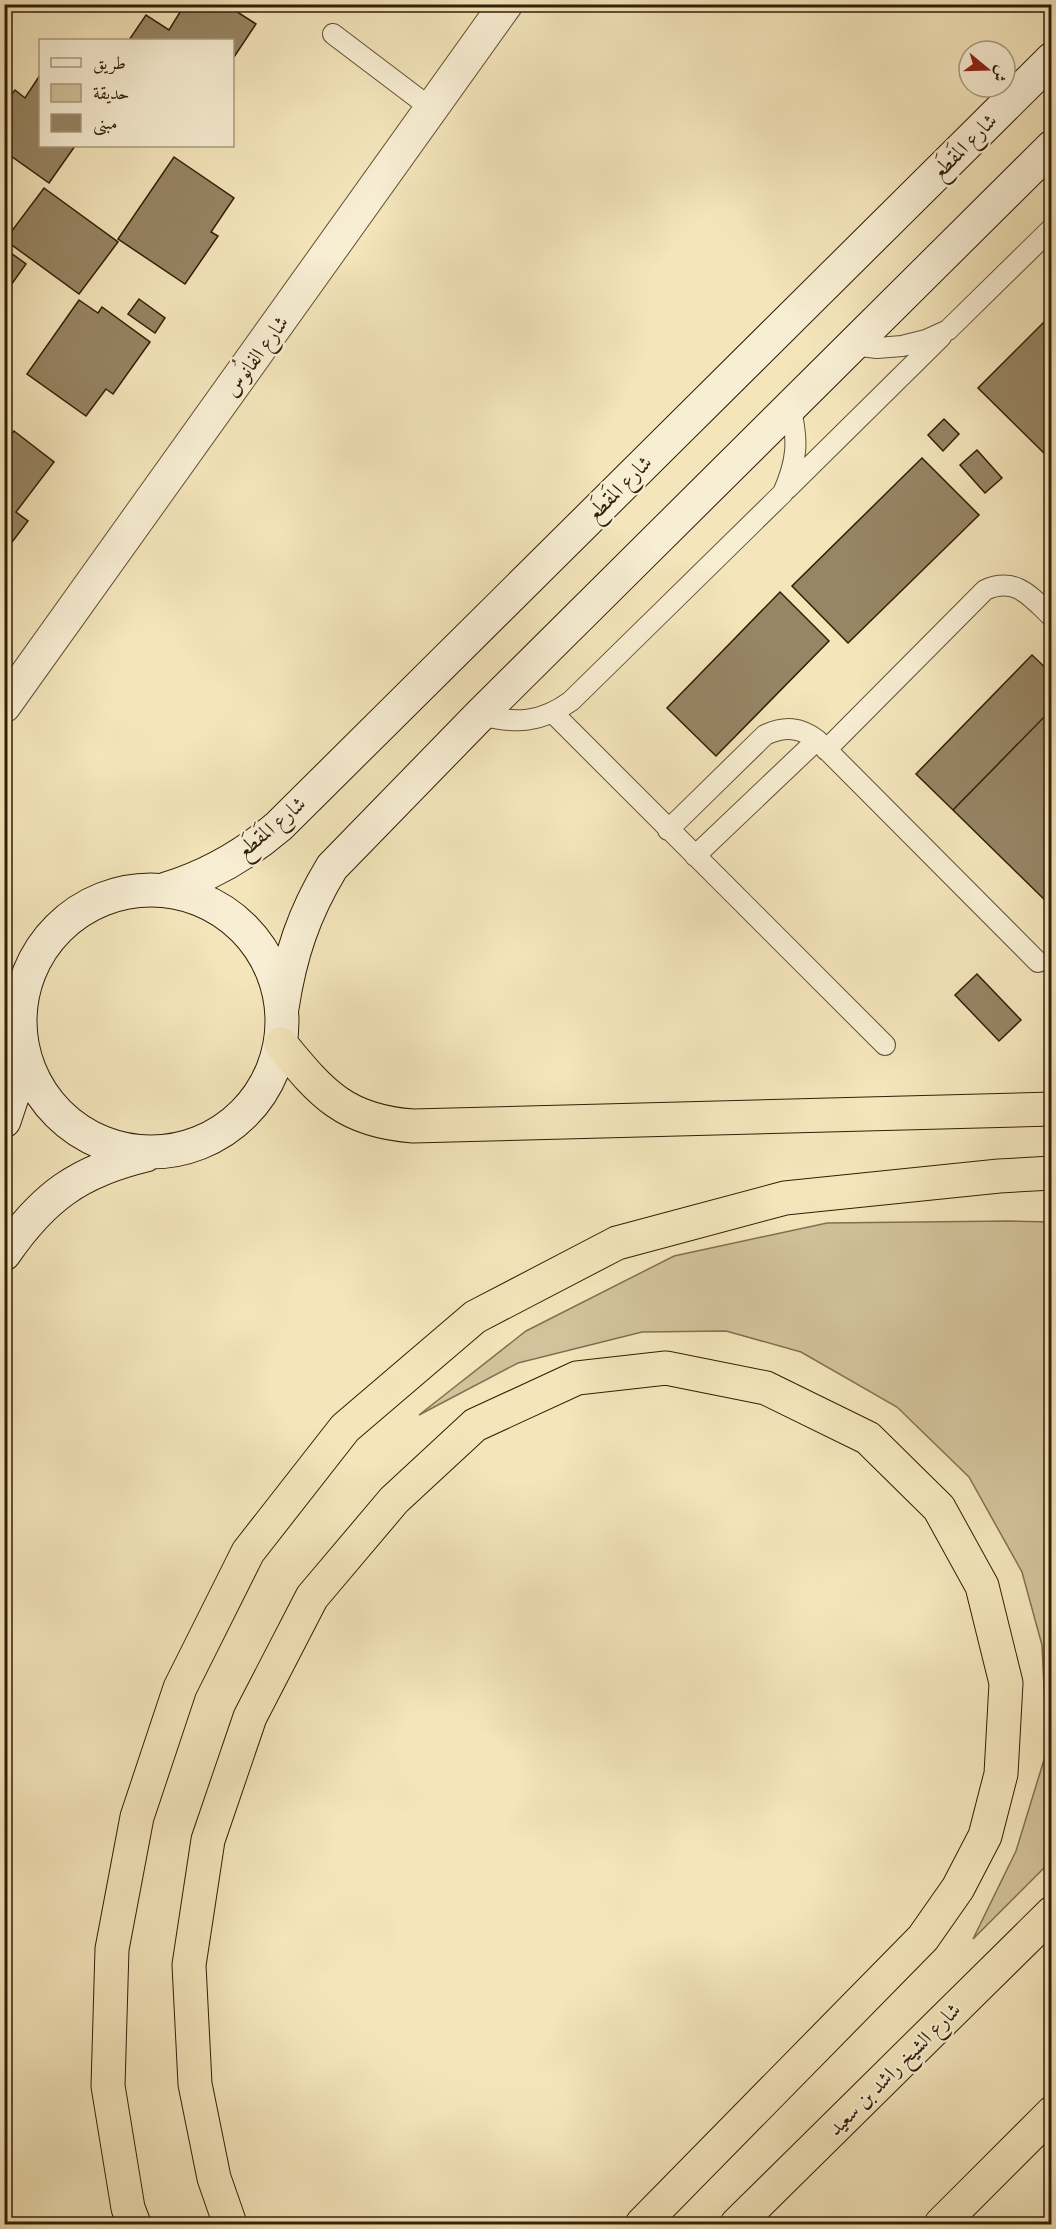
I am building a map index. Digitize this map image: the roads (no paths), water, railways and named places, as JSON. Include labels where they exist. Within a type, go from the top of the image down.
[{"type":"highway","points":[[281,1044],[325,1095],[345,1108],[367,1118],[390,1124],[413,1126],[1052,1109]]},
{"type":"highway","points":[[131,2216],[108,2086],[112,1948],[137,1817],[180,1688],[248,1552],[345,1428],[475,1317],[617,1243],[785,1198],[999,1176],[1052,1173]]},
{"type":"highway","points":[[230,2224],[214,2178],[195,2084],[189,1965],[208,1840],[250,1717],[312,1597],[394,1500],[475,1425],[577,1378],[666,1368],[766,1388],[868,1438],[939,1508],[982,1586],[1006,1683],[1001,1774],[985,1836],[958,1888],[923,1938],[642,2224]]},
{"type":"highway","name":"شارع الشيخ راشد بن سعيد","points":[[737,2224],[1052,1912]]},
{"type":"highway","points":[[941,2224],[1052,2113]]},
{"type":"street","name":"شارع الفانُوس","points":[[4,706],[506,4]]},
{"type":"street","name":"شارع المَقطَع","points":[[166,889],[215,870],[259,843],[279,826],[1052,59]]},
{"type":"street","points":[[4,1254],[22,1229],[48,1200],[80,1178],[116,1162],[190,1147],[222,1132],[249,1108],[270,1078],[281,1044],[282,1008],[291,959],[303,920],[332,867],[480,715],[1052,147]]},
{"type":"street","points":[[4,1121],[17,1082],[23,1051],[20,1014],[26,979],[42,947],[66,920],[96,901],[131,890],[166,889],[201,898],[232,916],[257,942],[274,973],[282,1008]]},
{"type":"street","points":[[23,1051],[36,1084],[57,1113],[85,1136],[118,1149],[154,1153]]},
{"type":"lane","points":[[333,34],[432,109]]},
{"type":"lane","points":[[480,715],[517,720],[554,714],[571,701],[1052,228]]},
{"type":"lane","points":[[852,345],[877,348],[902,346],[926,340],[948,330]]},
{"type":"lane","points":[[783,493],[792,473],[796,451],[795,428],[790,407]]},
{"type":"lane","points":[[695,856],[821,745],[985,590],[1003,585],[1024,590],[1052,617]]},
{"type":"lane","points":[[554,714],[885,1045]]},
{"type":"lane","points":[[668,830],[765,735],[787,728],[798,729],[808,733],[821,745],[1038,962]]}]
